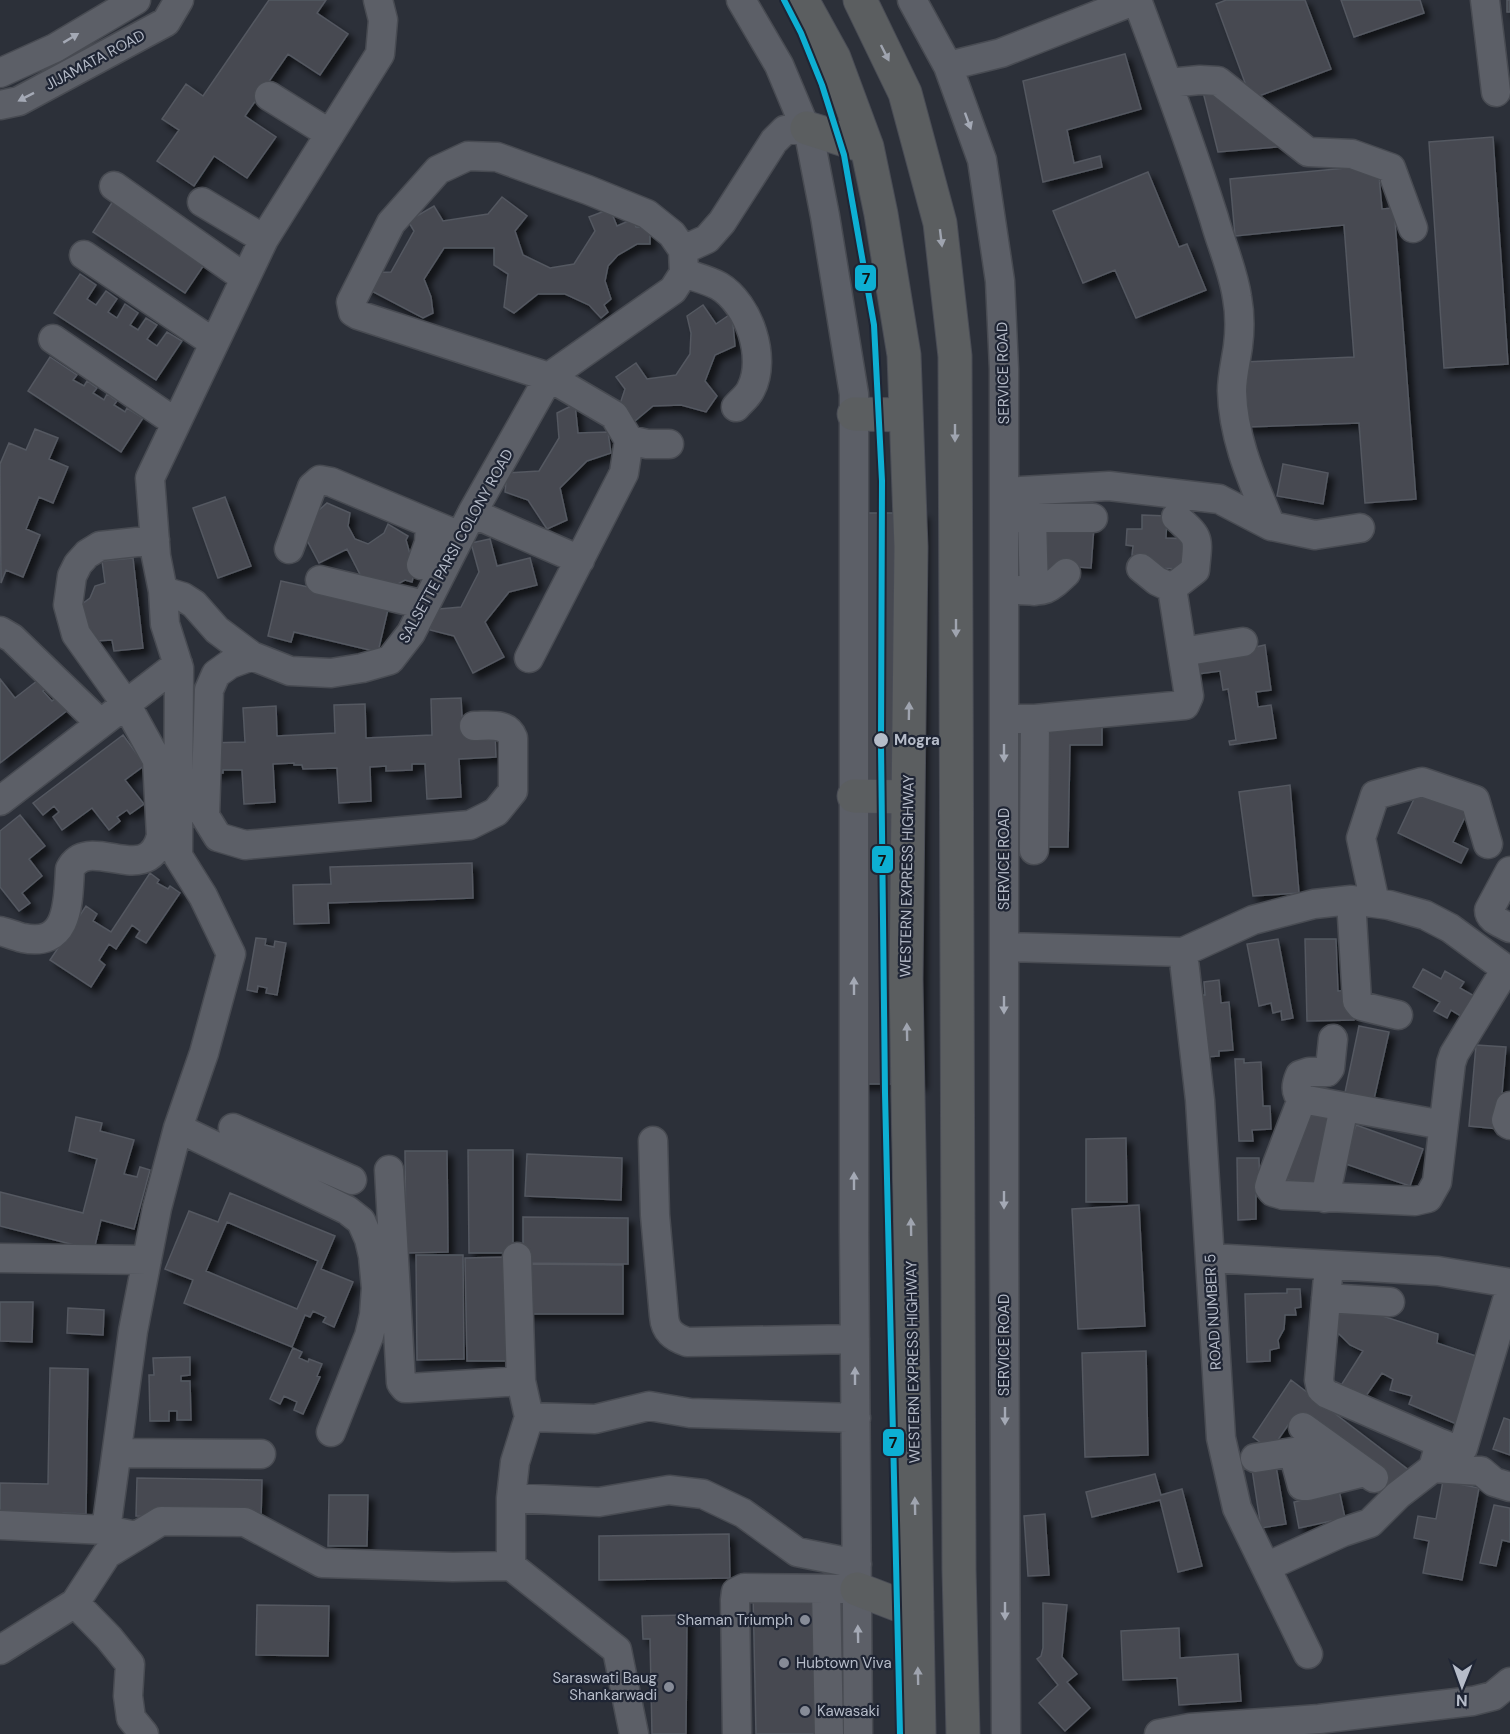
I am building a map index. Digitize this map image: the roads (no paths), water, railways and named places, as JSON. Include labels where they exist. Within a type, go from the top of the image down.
[{"type":"highway","name":"WESTERN EXPRESS HIGHWAY","points":[[802,0],[834,58],[867,147],[881,214],[904,355],[911,547],[906,979],[919,1734]]},
{"type":"highway","points":[[860,0],[905,93],[940,223],[955,356],[959,1546],[963,1734]]},
{"type":"highway","points":[[807,128],[867,147]]},
{"type":"highway","points":[[854,414],[906,415]]},
{"type":"highway","points":[[854,796],[908,797]]},
{"type":"highway","points":[[847,1581],[917,1612]]},
{"type":"street","name":"JIJAMATA ROAD","points":[[0,73],[55,48],[136,0]]},
{"type":"street","name":"JIJAMATA ROAD","points":[[0,105],[19,101],[166,22],[179,0]]},
{"type":"street","points":[[106,1530],[131,1341],[158,1208],[178,1128],[204,1053],[231,954],[203,896],[178,856],[178,664],[165,624],[163,591],[156,556],[150,478],[264,239],[380,54],[383,20],[378,0]]},
{"type":"street","points":[[741,0],[778,65],[807,128],[854,394],[856,1418],[847,1581],[829,1734]]},
{"type":"street","name":"SERVICE ROAD","points":[[912,0],[948,66],[982,160],[1000,281],[1014,509],[1004,590],[1006,1734]]},
{"type":"street","points":[[948,66],[1001,53],[1137,0],[1169,83],[1237,294],[1239,323],[1232,391],[1234,414],[1246,468],[1271,526]]},
{"type":"street","points":[[1485,0],[1500,86]]},
{"type":"street","points":[[1169,83],[1218,81],[1308,152],[1352,154],[1391,168],[1413,228]]},
{"type":"street","points":[[269,96],[330,134]]},
{"type":"street","points":[[683,262],[722,222],[774,141],[785,130],[807,128]]},
{"type":"street","points":[[529,658],[624,473],[629,440],[614,415],[549,377],[353,312],[351,307],[353,298],[391,224],[438,170],[468,156],[496,157],[647,214],[672,234],[683,262],[734,299],[751,326],[757,357],[754,381],[747,395],[736,407]]},
{"type":"street","points":[[114,186],[245,278]]},
{"type":"street","points":[[202,202],[264,239]]},
{"type":"street","points":[[84,255],[214,343]]},
{"type":"street","name":"SALSETTE PARSI COLONY ROAD","points":[[163,591],[183,597],[194,604],[217,630],[252,656],[290,671],[331,673],[390,660],[411,633],[466,525],[549,377],[673,290],[683,262]]},
{"type":"street","points":[[53,339],[175,422]]},
{"type":"street","points":[[629,440],[647,444],[669,444]]},
{"type":"street","points":[[289,549],[312,487],[320,480],[330,482],[430,524],[466,525],[580,560]]},
{"type":"street","points":[[1014,509],[1109,486],[1219,500],[1271,526],[1315,535],[1360,528]]},
{"type":"street","points":[[1014,509],[1093,518]]},
{"type":"street","points":[[1014,509],[1034,591]]},
{"type":"street","points":[[1172,588],[1195,570],[1197,541],[1194,533],[1176,517]]},
{"type":"street","points":[[422,565],[429,543],[430,524]]},
{"type":"street","points":[[0,931],[24,938],[37,939],[48,936],[58,930],[66,915],[70,869],[73,864],[92,855],[131,861],[142,860],[150,856],[158,845],[161,836],[157,760],[126,704],[76,634],[68,604],[72,576],[78,564],[87,554],[100,546],[155,540]]},
{"type":"street","points":[[1142,568],[1157,581],[1172,588]]},
{"type":"street","points":[[1004,590],[1049,589],[1066,573]]},
{"type":"street","points":[[320,580],[425,605]]},
{"type":"street","points":[[1004,719],[1035,719],[1185,705],[1189,696],[1172,588]]},
{"type":"street","points":[[0,632],[12,638],[100,723]]},
{"type":"street","points":[[1182,652],[1243,642]]},
{"type":"street","points":[[252,656],[230,664],[216,674],[209,690],[205,816],[218,837],[245,845],[470,825],[496,812],[513,791],[513,738],[510,731],[503,726],[474,726]]},
{"type":"street","points":[[0,801],[178,664]]},
{"type":"street","points":[[1034,850],[1035,719]]},
{"type":"street","points":[[1398,1015],[1361,1006],[1356,1001],[1363,902],[1361,838],[1375,795],[1422,782],[1474,800],[1488,844]]},
{"type":"street","points":[[1302,1099],[1269,1187],[1273,1192],[1283,1195],[1415,1201],[1428,1198],[1437,1182],[1451,1063],[1501,966],[1508,926],[1490,916],[1489,910],[1510,872]]},
{"type":"street","points":[[1004,947],[1183,952],[1253,920],[1314,904],[1363,902],[1389,905],[1425,915],[1450,928],[1501,966]]},
{"type":"street","name":"ROAD NUMBER 5","points":[[1183,952],[1200,1100],[1221,1438],[1237,1508],[1308,1654]]},
{"type":"street","points":[[1333,1039],[1330,1068],[1327,1072],[1309,1072],[1300,1075],[1296,1089],[1297,1095],[1302,1099],[1443,1125]]},
{"type":"street","points":[[1510,1106],[1506,1120],[1510,1125]]},
{"type":"street","points":[[1325,1197],[1344,1107]]},
{"type":"street","points":[[178,1128],[290,1167],[352,1179]]},
{"type":"street","points":[[233,1128],[290,1167],[361,1221],[369,1239],[374,1256],[376,1288],[374,1315],[369,1336],[331,1432]]},
{"type":"street","points":[[653,1141],[664,1325],[669,1332],[687,1342],[855,1339]]},
{"type":"street","points":[[389,1170],[401,1383],[405,1388],[409,1388],[521,1381]]},
{"type":"street","points":[[511,1566],[511,1498],[515,1462],[529,1418],[521,1381],[517,1257]]},
{"type":"street","points":[[0,1258],[147,1260]]},
{"type":"street","points":[[1210,1258],[1438,1271],[1510,1283]]},
{"type":"street","points":[[1329,1265],[1319,1380],[1322,1392],[1436,1456],[1481,1471],[1494,1482],[1510,1487]]},
{"type":"street","points":[[1266,1567],[1343,1532],[1370,1523],[1436,1456],[1463,1448],[1510,1290]]},
{"type":"street","points":[[1326,1298],[1390,1302]]},
{"type":"street","points":[[529,1418],[595,1419],[649,1406],[690,1413],[856,1418]]},
{"type":"street","points":[[1255,1458],[1298,1440],[1365,1472],[1398,1495]]},
{"type":"street","points":[[1298,1440],[1302,1486],[1365,1472]]},
{"type":"street","points":[[118,1453],[261,1454]]},
{"type":"street","points":[[511,1498],[599,1502],[669,1490],[703,1494],[743,1513],[797,1552],[847,1581]]},
{"type":"street","points":[[0,1650],[75,1603],[108,1554],[161,1521],[245,1522],[322,1563],[453,1567],[511,1566],[617,1650],[634,1734]]},
{"type":"street","points":[[0,1525],[106,1530],[136,1536]]},
{"type":"street","points":[[737,1734],[736,1592],[744,1588],[847,1581]]},
{"type":"street","points":[[847,1581],[858,1734]]},
{"type":"street","points":[[75,1603],[109,1638],[130,1664],[128,1696],[131,1718],[144,1734]]},
{"type":"street","points":[[1159,1734],[1285,1728],[1319,1719],[1473,1701],[1492,1696],[1510,1682]]},
{"type":"place","name":"Mogra","points":[[881,740]]},
{"type":"place","name":"Shaman Triumph","points":[[805,1620]]},
{"type":"place","name":"Hubtown Viva","points":[[784,1663]]},
{"type":"place","name":"Saraswati Baug Shankarwadi","points":[[669,1687]]},
{"type":"place","name":"Kawasaki","points":[[805,1711]]}]
